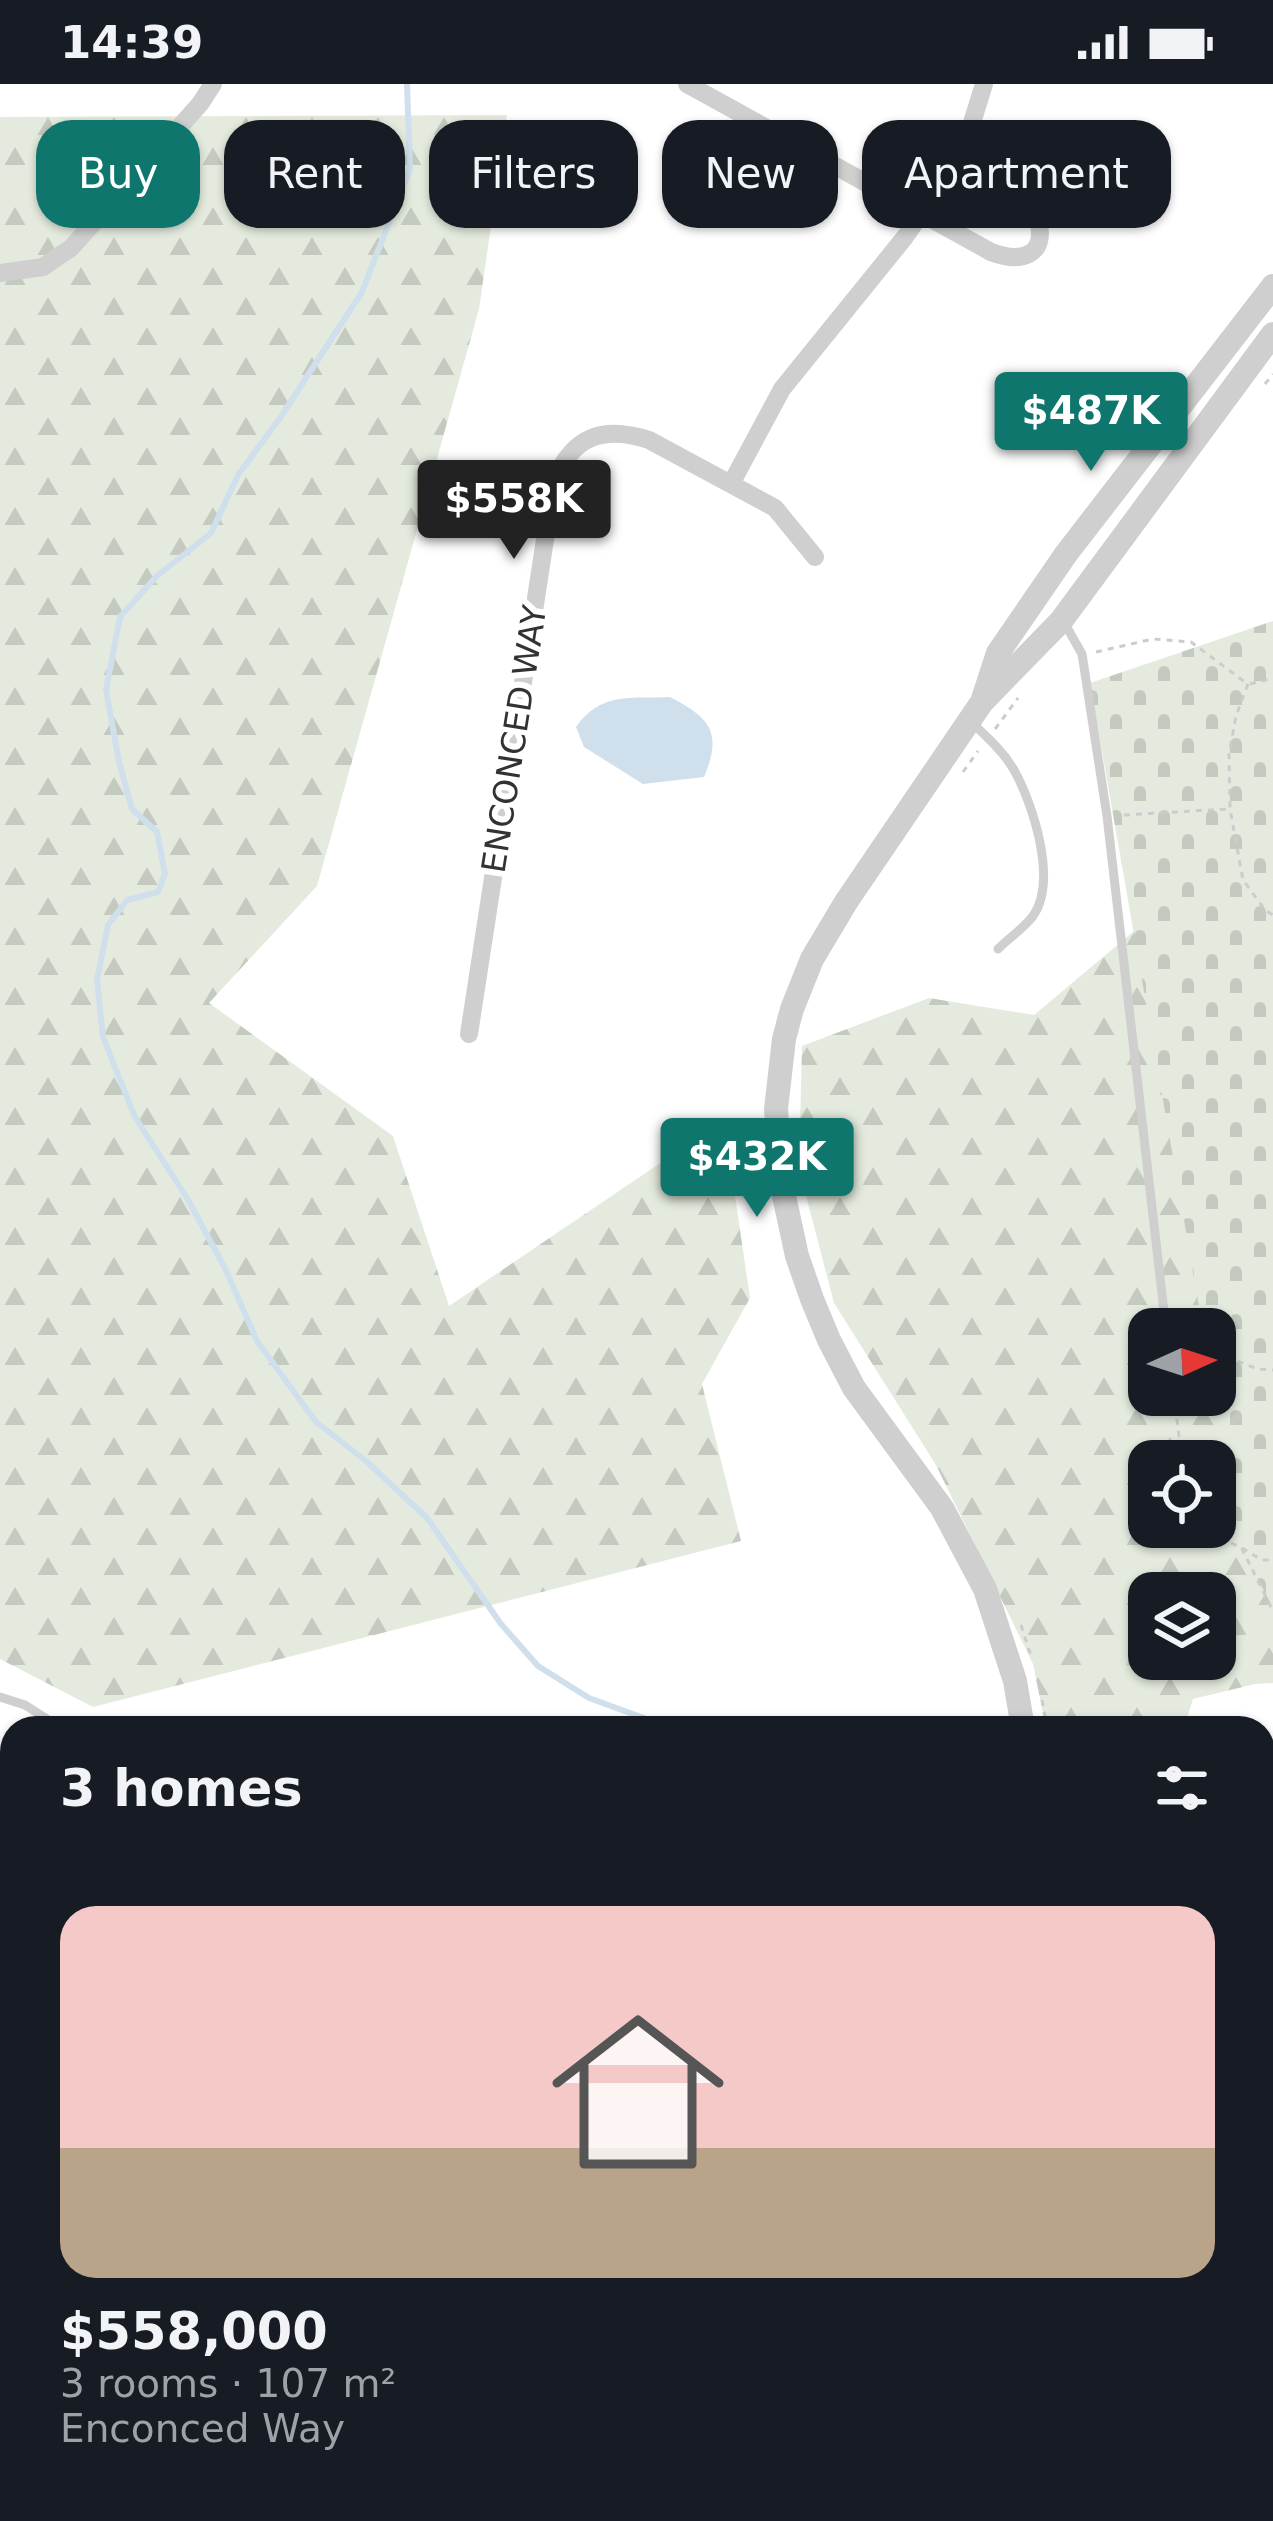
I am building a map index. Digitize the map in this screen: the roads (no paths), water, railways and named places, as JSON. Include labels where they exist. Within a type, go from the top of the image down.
[{"type":"street","points":[[0,273],[43,267],[71,248],[213,84]]},
{"type":"street","points":[[687,84],[862,179]]},
{"type":"street","points":[[973,120],[984,84]]},
{"type":"street","points":[[731,484],[782,389],[910,228]]},
{"type":"street","points":[[952,228],[1004,257],[1025,257],[1034,251],[1039,228]]},
{"type":"street","points":[[976,712],[998,653],[1066,554],[1273,286]]},
{"type":"street","points":[[1021,1716],[986,1589],[942,1508],[854,1388],[812,1299],[792,1238],[781,1182],[778,1073],[784,1039],[812,958],[976,712],[1061,621],[1273,334]]},
{"type":"street","name":"ENCONCED WAY","points":[[469,1034],[554,482],[562,461],[574,448],[606,433],[650,440],[775,508],[815,557]]},
{"type":"lane","points":[[1061,621],[1069,627],[1082,655],[1107,816],[1164,1308]]},
{"type":"lane","points":[[976,712],[1026,796],[1044,873],[1034,914],[998,949]]},
{"type":"lane","points":[[0,1697],[42,1716]]},
{"type":"water","points":[[670,697],[695,712],[709,728],[712,748],[704,777],[643,784],[584,747],[576,727],[596,707],[618,699]]},
{"type":"waterway","points":[[407,84],[410,169],[362,292],[238,475],[211,533],[157,576],[120,617],[106,690],[132,809],[157,832],[165,874],[158,892],[127,900],[108,925],[97,980],[103,1037],[135,1117],[187,1198],[257,1341],[316,1422],[427,1518],[501,1624],[538,1666],[589,1698],[638,1716]]}]
